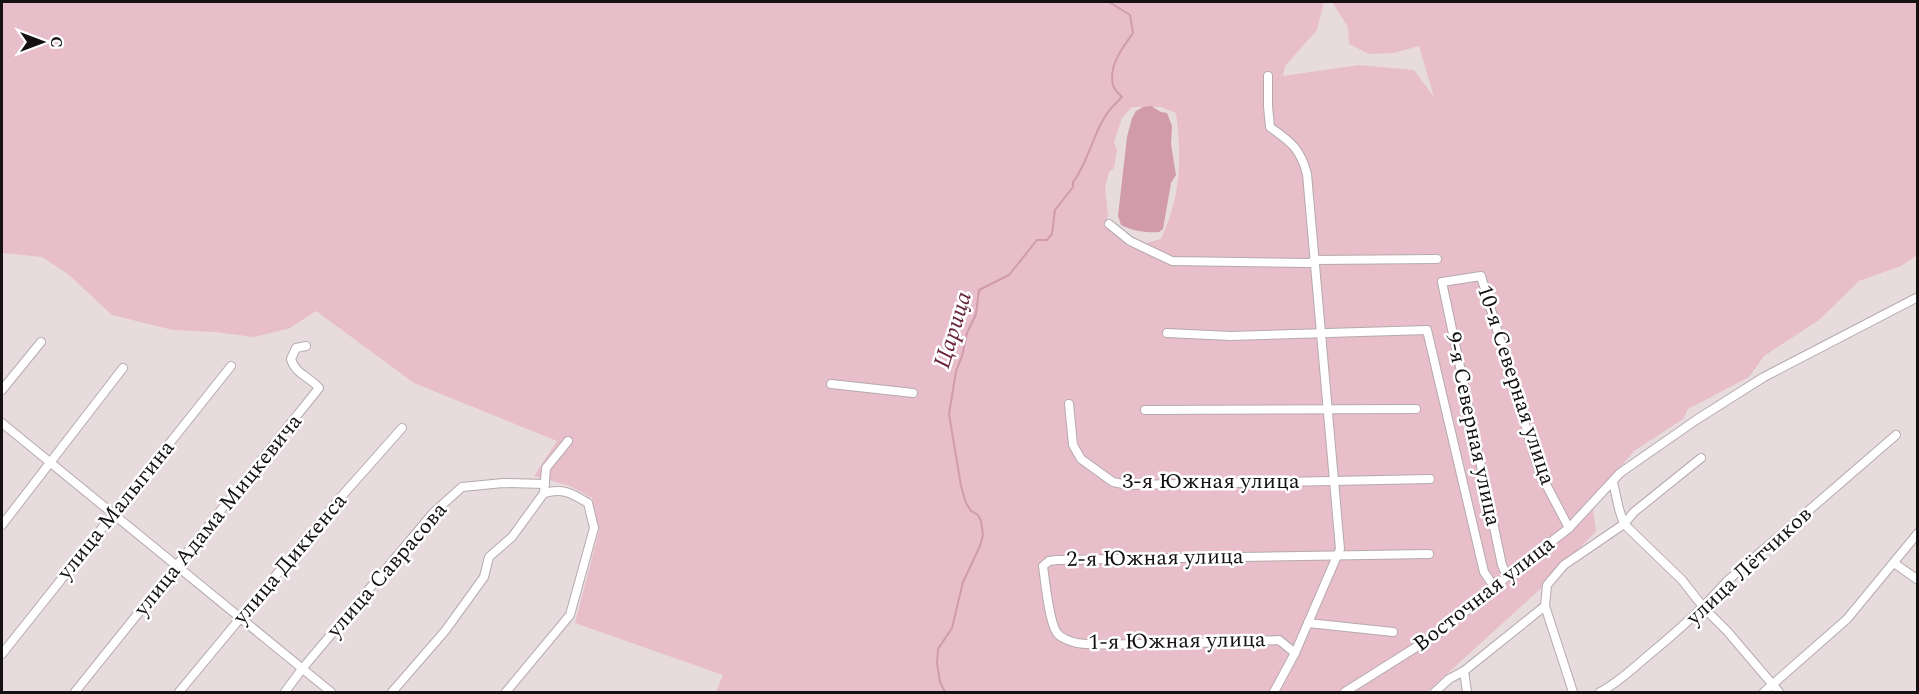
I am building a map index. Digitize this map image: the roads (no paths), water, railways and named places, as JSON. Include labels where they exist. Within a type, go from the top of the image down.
[{"type":"street","points":[[1268,76],[1270,127],[1289,141],[1302,156],[1307,174],[1340,549],[1295,653],[1274,693]]},
{"type":"street","points":[[1109,224],[1130,241],[1172,261],[1310,263],[1315,260],[1437,259]]},
{"type":"street","name":"10-я Северная улица","points":[[1442,282],[1481,276],[1539,471],[1569,528]]},
{"type":"street","name":"9-я Северная улица","points":[[1442,282],[1502,565],[1507,576]]},
{"type":"street","name":"Восточная улица","points":[[1345,693],[1437,634],[1569,528],[1620,473],[1686,427],[1764,377],[1917,297]]},
{"type":"street","points":[[1167,333],[1231,336],[1427,330],[1484,572],[1495,588]]},
{"type":"street","points":[[2,390],[41,342]]},
{"type":"street","name":"улица Адама Мицкевича","points":[[75,693],[319,388],[293,367],[291,359],[296,348],[306,345]]},
{"type":"street","name":"улица Малыгина","points":[[2,654],[231,366]]},
{"type":"street","points":[[2,525],[123,368]]},
{"type":"street","points":[[831,384],[913,393]]},
{"type":"street","name":"3-я Южная улица","points":[[1069,404],[1073,445],[1081,459],[1113,482],[1128,485],[1430,479]]},
{"type":"street","points":[[1145,410],[1416,409]]},
{"type":"street","points":[[2,423],[331,693]]},
{"type":"street","name":"улица Диккенса","points":[[179,693],[340,498],[402,428]]},
{"type":"street","name":"улица Лётчиков","points":[[1600,693],[1624,676],[1704,608],[1726,582],[1896,435]]},
{"type":"street","points":[[392,693],[445,631],[484,577],[489,557],[512,537],[544,494],[546,468],[568,441]]},
{"type":"street","points":[[1573,693],[1545,606],[1547,585],[1564,566],[1624,524],[1634,512],[1701,458]]},
{"type":"street","points":[[1613,482],[1618,509],[1624,524],[1682,580],[1779,693]]},
{"type":"street","name":"улица Саврасова","points":[[285,693],[433,513],[462,487],[503,483],[545,484]]},
{"type":"street","points":[[506,693],[570,615],[594,528],[588,503],[573,494],[558,490],[544,494]]},
{"type":"street","points":[[1764,693],[1847,619],[1917,533]]},
{"type":"street","points":[[1338,554],[1429,554]]},
{"type":"street","name":"2-я Южная улица","points":[[1057,633],[1043,566],[1049,561],[1338,554]]},
{"type":"street","points":[[1894,563],[1917,580]]},
{"type":"street","points":[[1435,693],[1449,679],[1464,671],[1545,606]]},
{"type":"street","points":[[1308,623],[1393,632]]},
{"type":"street","name":"1-я Южная улица","points":[[1057,633],[1076,643],[1103,644],[1187,644],[1279,640],[1295,653]]},
{"type":"street","points":[[1464,671],[1467,693]]},
{"type":"waterway","name":"Царица","points":[[945,692],[940,682],[937,663],[938,649],[952,628],[963,582],[983,535],[981,521],[966,503],[961,486],[949,414],[956,371],[967,333],[976,314],[979,290],[1009,275],[1037,240],[1047,240],[1052,234],[1055,210],[1073,187],[1073,182],[1105,117],[1122,97],[1114,87],[1112,78],[1114,64],[1133,33],[1130,15],[1109,2]]}]
